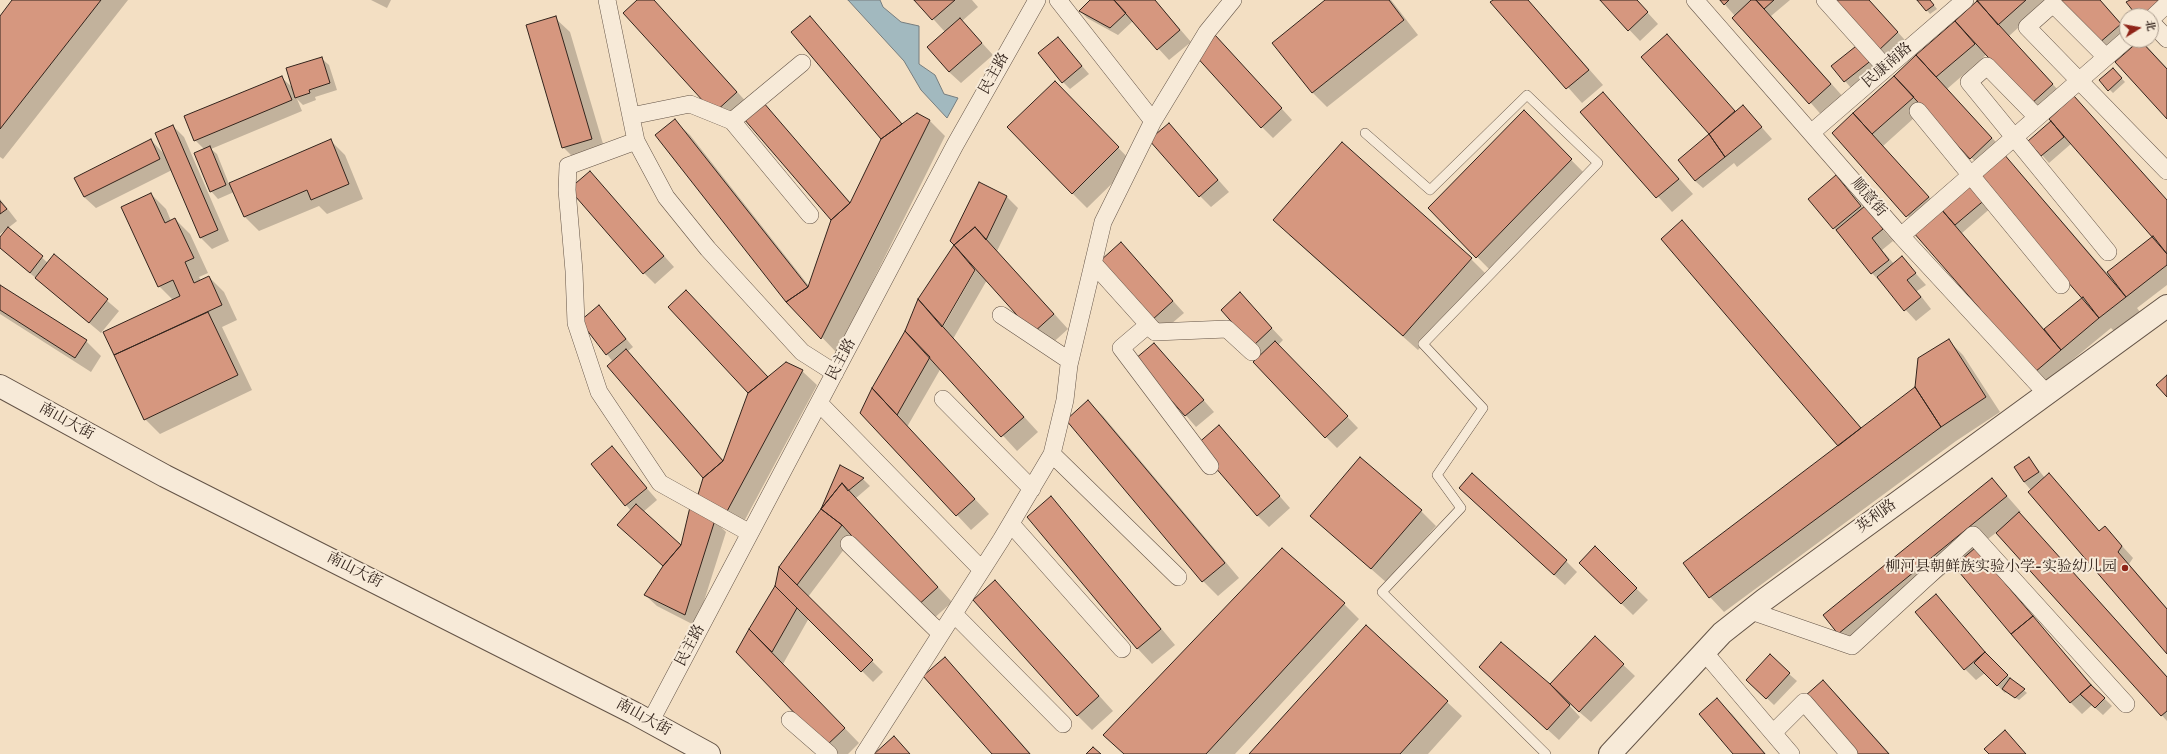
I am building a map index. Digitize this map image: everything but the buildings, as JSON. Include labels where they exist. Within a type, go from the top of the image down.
[{"type":"street","points":[[607,0],[636,141],[666,197],[708,249],[802,352],[835,372]]},
{"type":"street","name":"民主路","points":[[649,720],[655,714],[955,145],[1036,0]]},
{"type":"street","points":[[1058,0],[1153,121]]},
{"type":"street","points":[[865,754],[1011,524],[1052,454],[1064,400],[1070,361],[1103,222],[1153,121],[1207,32],[1233,0]]},
{"type":"street","name":"顺意街","points":[[1695,0],[1901,236],[2046,393]]},
{"type":"street","points":[[1825,0],[1886,68]]},
{"type":"street","name":"民康南路","points":[[1811,133],[1886,68],[1953,3]]},
{"type":"street","points":[[2106,57],[2053,4],[2027,28],[2167,171]]},
{"type":"street","points":[[2159,12],[2167,4]]},
{"type":"street","points":[[2159,30],[2167,39]]},
{"type":"street","points":[[1901,236],[2119,46]]},
{"type":"street","points":[[732,121],[802,63]]},
{"type":"street","points":[[2037,117],[1987,66],[1969,82],[2108,252]]},
{"type":"street","points":[[631,116],[690,104],[732,121],[810,215]]},
{"type":"street","points":[[1918,111],[2061,285]]},
{"type":"street","points":[[636,141],[568,166],[567,190],[574,270],[576,322],[599,392],[660,483],[750,533]]},
{"type":"street","points":[[1093,263],[1154,332],[1227,329],[1252,352]]},
{"type":"street","name":"英利路","points":[[1610,754],[1722,633],[2046,393],[2167,306]]},
{"type":"street","points":[[1001,315],[1070,361]]},
{"type":"street","points":[[1148,325],[1121,348],[1210,466]]},
{"type":"street","name":"南山大街","points":[[0,386],[165,476],[649,720],[709,754]]},
{"type":"street","name":"南山大街","points":[[0,398],[160,486],[680,754]]},
{"type":"street","points":[[943,399],[1032,489]]},
{"type":"street","points":[[819,403],[982,570]]},
{"type":"street","points":[[1052,454],[1178,577]]},
{"type":"street","points":[[1011,524],[1122,649]]},
{"type":"street","points":[[1751,611],[1852,646],[1973,535],[2126,704]]},
{"type":"street","points":[[849,544],[941,634]]},
{"type":"street","points":[[954,614],[1063,724]]},
{"type":"street","points":[[1705,653],[1791,754]]},
{"type":"street","points":[[1772,733],[1804,702],[1849,754]]},
{"type":"street","points":[[790,720],[828,754]]},
{"type":"lane","points":[[1365,133],[1430,190],[1527,95],[1598,163],[1423,344],[1483,408],[1436,475],[1461,508],[1382,592],[1546,754]]},
{"type":"water","points":[[848,0],[880,0],[883,7],[901,22],[919,26],[919,64],[935,75],[944,94],[958,98],[947,118],[921,90],[904,61]]},
{"type":"place","name":"柳河县朝鲜族实验小学-实验幼儿园","points":[[2125,568]]}]
